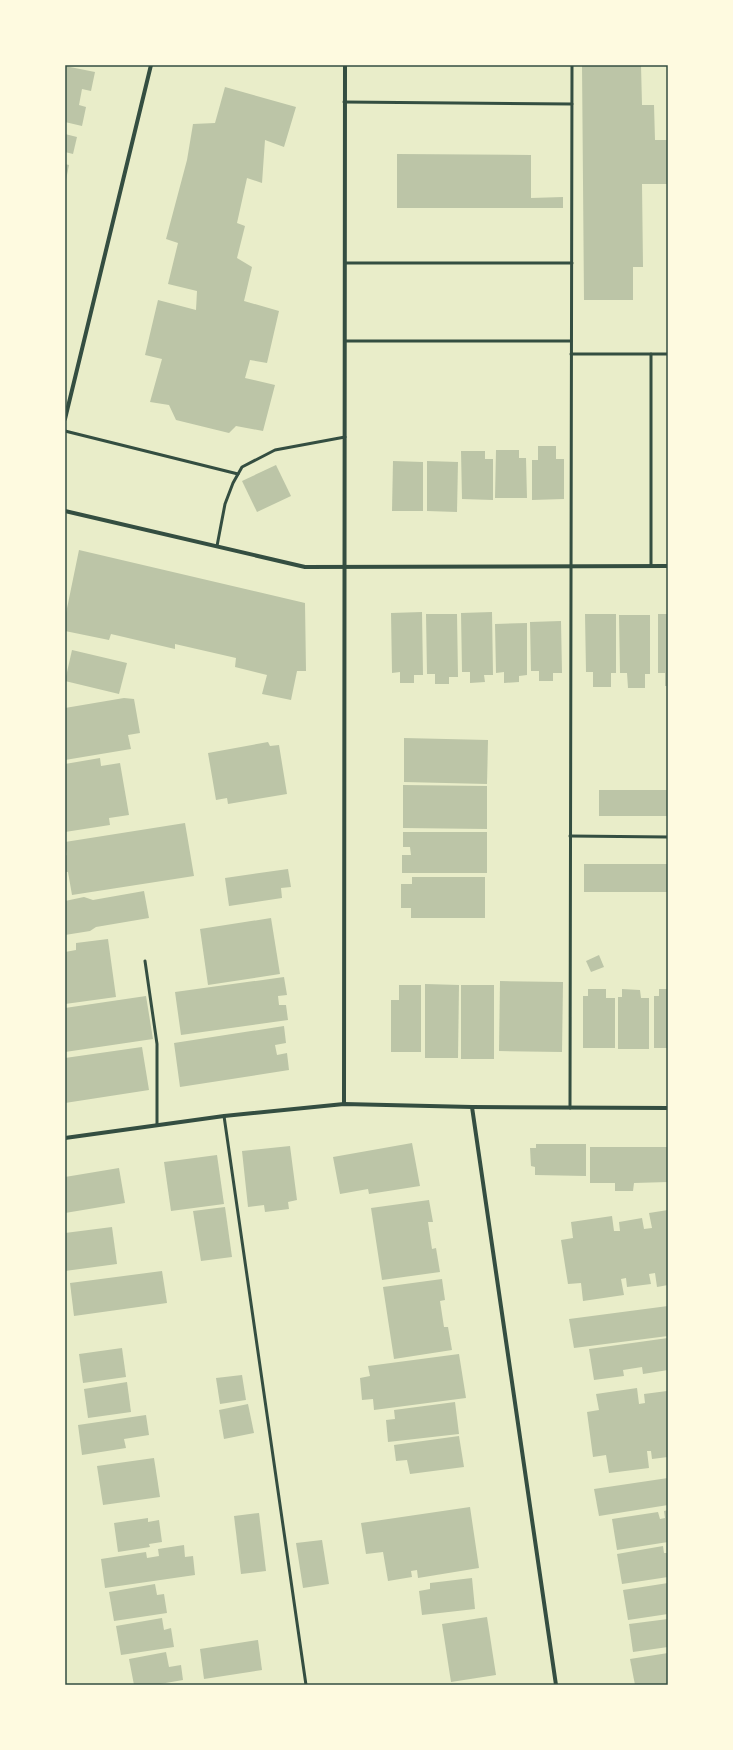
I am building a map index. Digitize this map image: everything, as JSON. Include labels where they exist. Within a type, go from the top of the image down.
[{"type":"street","points":[[65,419],[151,65]]},
{"type":"street","points":[[344,1104],[346,341],[345,65]]},
{"type":"street","points":[[65,511],[305,566],[668,566]]},
{"type":"street","points":[[65,1138],[224,1116],[344,1104],[472,1107],[668,1108]]},
{"type":"street","points":[[472,1107],[556,1685]]},
{"type":"lane","points":[[570,1108],[572,65]]},
{"type":"lane","points":[[344,102],[572,104]]},
{"type":"lane","points":[[346,263],[572,263]]},
{"type":"lane","points":[[346,341],[571,341]]},
{"type":"lane","points":[[571,354],[668,354]]},
{"type":"lane","points":[[651,354],[651,566]]},
{"type":"lane","points":[[65,431],[238,474]]},
{"type":"lane","points":[[217,546],[225,504],[233,483],[242,467],[275,450],[345,437]]},
{"type":"lane","points":[[570,836],[668,837]]},
{"type":"lane","points":[[145,961],[157,1044],[157,1125]]},
{"type":"lane","points":[[224,1116],[306,1685]]},
{"type":"building","points":[[582,65],[641,65],[642,105],[654,105],[655,140],[667,140],[668,128],[668,184],[642,184],[643,267],[633,267],[633,300],[584,300]]},
{"type":"building","points":[[65,66],[95,72],[91,91],[82,89],[79,105],[86,107],[82,126],[65,122]]},
{"type":"building","points":[[225,87],[296,107],[284,147],[265,140],[262,183],[247,178],[237,223],[245,226],[237,258],[252,267],[244,301],[279,311],[267,363],[250,360],[245,378],[275,385],[263,431],[236,426],[229,433],[176,420],[169,405],[150,402],[162,359],[145,355],[158,300],[196,310],[197,291],[168,284],[178,243],[166,239],[187,160],[193,124],[215,123]]},
{"type":"building","points":[[65,134],[77,137],[73,154],[65,152]]},
{"type":"building","points":[[397,154],[531,155],[531,198],[563,197],[563,208],[397,208]]},
{"type":"building","points":[[65,164],[69,165],[66,180],[65,180]]},
{"type":"building","points":[[538,446],[556,446],[556,459],[564,459],[564,499],[532,500],[532,460],[538,460]]},
{"type":"building","points":[[496,450],[519,450],[519,458],[526,458],[527,498],[495,498]]},
{"type":"building","points":[[461,451],[485,451],[485,459],[493,459],[493,500],[462,499]]},
{"type":"building","points":[[393,461],[423,462],[423,511],[392,511]]},
{"type":"building","points":[[427,461],[458,462],[457,512],[427,511]]},
{"type":"building","points":[[276,465],[291,496],[257,512],[242,481]]},
{"type":"building","points":[[79,550],[305,603],[306,671],[297,671],[291,700],[262,694],[267,675],[235,667],[236,658],[175,644],[175,649],[111,634],[109,640],[65,631],[65,618]]},
{"type":"building","points":[[422,612],[423,675],[414,675],[414,683],[400,683],[400,672],[392,673],[391,613]]},
{"type":"building","points":[[492,612],[493,675],[484,675],[485,682],[470,683],[470,672],[462,672],[461,613]]},
{"type":"building","points":[[426,614],[457,614],[458,677],[449,677],[449,684],[435,684],[435,674],[427,674]]},
{"type":"building","points":[[585,614],[616,614],[616,673],[611,673],[611,687],[593,687],[593,672],[586,672]]},
{"type":"building","points":[[658,614],[668,614],[668,686],[665,686],[665,673],[658,673]]},
{"type":"building","points":[[619,615],[650,615],[650,674],[645,674],[645,688],[628,688],[627,673],[620,673]]},
{"type":"building","points":[[561,621],[562,673],[553,673],[553,681],[539,681],[539,671],[531,671],[530,622]]},
{"type":"building","points":[[527,623],[527,675],[519,676],[519,682],[504,683],[504,672],[496,673],[495,624]]},
{"type":"building","points":[[72,650],[127,663],[119,694],[65,681]]},
{"type":"building","points":[[124,698],[134,699],[140,733],[128,735],[131,749],[65,760],[65,708]]},
{"type":"building","points":[[404,738],[488,740],[487,784],[404,782]]},
{"type":"building","points":[[268,742],[270,746],[279,745],[287,794],[228,804],[227,798],[216,800],[208,753]]},
{"type":"building","points":[[100,758],[101,766],[120,763],[129,815],[109,818],[110,825],[65,832],[65,764]]},
{"type":"building","points":[[403,785],[487,786],[487,829],[403,828]]},
{"type":"building","points":[[599,790],[668,790],[668,816],[599,816]]},
{"type":"building","points":[[185,823],[194,876],[72,895],[68,872],[65,872],[65,856],[67,855],[65,842]]},
{"type":"building","points":[[403,832],[487,832],[487,873],[402,873],[402,855],[411,855],[410,847],[403,847]]},
{"type":"building","points":[[584,864],[668,864],[668,892],[584,892]]},
{"type":"building","points":[[288,869],[291,887],[281,888],[282,898],[229,906],[225,878]]},
{"type":"building","points":[[412,877],[485,877],[485,918],[411,918],[411,908],[401,908],[401,884],[412,884]]},
{"type":"building","points":[[144,891],[149,918],[96,927],[90,931],[65,935],[65,901],[84,897],[93,900]]},
{"type":"building","points":[[271,918],[280,974],[208,985],[200,929]]},
{"type":"building","points":[[108,939],[116,997],[65,1004],[65,952],[76,950],[76,943]]},
{"type":"building","points":[[599,955],[604,967],[591,972],[586,961]]},
{"type":"building","points":[[284,977],[287,995],[278,996],[279,1005],[286,1005],[288,1020],[181,1035],[175,992]]},
{"type":"building","points":[[500,981],[563,982],[562,1052],[499,1051]]},
{"type":"building","points":[[425,984],[459,985],[458,1058],[425,1058]]},
{"type":"building","points":[[399,985],[421,985],[421,1052],[391,1052],[391,1000],[399,1000]]},
{"type":"building","points":[[461,985],[494,985],[494,1059],[461,1059]]},
{"type":"building","points":[[588,989],[606,989],[606,998],[615,998],[615,1048],[583,1048],[583,996],[588,996]]},
{"type":"building","points":[[622,989],[640,990],[641,998],[649,998],[649,1049],[618,1049],[618,997],[622,997]]},
{"type":"building","points":[[659,989],[668,989],[668,1048],[654,1048],[654,996],[659,996]]},
{"type":"building","points":[[146,996],[153,1039],[65,1052],[65,1008]]},
{"type":"building","points":[[284,1026],[286,1043],[275,1045],[277,1055],[287,1053],[289,1070],[180,1087],[174,1043]]},
{"type":"building","points":[[142,1047],[149,1090],[65,1103],[65,1058]]},
{"type":"building","points":[[412,1143],[420,1186],[369,1194],[368,1189],[340,1194],[333,1157]]},
{"type":"building","points":[[536,1144],[586,1144],[586,1176],[535,1175],[535,1167],[531,1166],[530,1148],[536,1148]]},
{"type":"building","points":[[290,1146],[297,1200],[288,1202],[289,1209],[265,1212],[264,1205],[248,1207],[242,1151]]},
{"type":"building","points":[[590,1147],[668,1147],[668,1182],[634,1183],[633,1191],[615,1191],[615,1183],[590,1183]]},
{"type":"building","points":[[217,1155],[224,1204],[171,1211],[164,1162]]},
{"type":"building","points":[[119,1168],[125,1203],[65,1213],[65,1177]]},
{"type":"building","points":[[429,1200],[433,1222],[428,1222],[432,1249],[436,1248],[440,1272],[382,1280],[371,1208]]},
{"type":"building","points":[[225,1207],[232,1257],[201,1261],[193,1211]]},
{"type":"building","points":[[668,1210],[668,1285],[657,1287],[655,1273],[649,1274],[651,1284],[627,1287],[626,1278],[621,1279],[624,1295],[583,1301],[581,1283],[568,1284],[561,1240],[573,1238],[571,1222],[612,1216],[614,1231],[620,1231],[619,1222],[642,1218],[644,1229],[652,1228],[649,1213]]},
{"type":"building","points":[[112,1227],[117,1264],[65,1271],[65,1233]]},
{"type":"building","points":[[162,1271],[167,1303],[74,1316],[70,1283]]},
{"type":"building","points":[[442,1279],[445,1300],[440,1301],[444,1327],[448,1327],[452,1350],[394,1359],[383,1287]]},
{"type":"building","points":[[668,1306],[668,1336],[574,1348],[569,1319]]},
{"type":"building","points":[[668,1338],[668,1370],[643,1374],[642,1367],[623,1370],[624,1376],[594,1380],[589,1349]]},
{"type":"building","points":[[122,1348],[126,1377],[83,1383],[79,1354]]},
{"type":"building","points":[[459,1354],[466,1398],[374,1410],[373,1399],[362,1400],[360,1378],[370,1376],[368,1366]]},
{"type":"building","points":[[242,1375],[246,1400],[220,1404],[216,1378]]},
{"type":"building","points":[[127,1382],[131,1412],[88,1418],[84,1389]]},
{"type":"building","points":[[637,1388],[639,1404],[645,1403],[644,1394],[667,1391],[668,1457],[652,1459],[651,1451],[647,1451],[649,1468],[609,1473],[606,1455],[593,1457],[587,1412],[599,1410],[596,1394]]},
{"type":"building","points":[[455,1402],[459,1434],[388,1442],[386,1420],[395,1419],[394,1410]]},
{"type":"building","points":[[248,1404],[254,1433],[224,1439],[219,1410]]},
{"type":"building","points":[[146,1415],[149,1435],[124,1439],[126,1448],[82,1455],[78,1425]]},
{"type":"building","points":[[459,1436],[464,1467],[410,1474],[407,1460],[396,1461],[394,1445]]},
{"type":"building","points":[[154,1458],[160,1497],[103,1505],[97,1466]]},
{"type":"building","points":[[668,1478],[668,1505],[599,1516],[594,1489]]},
{"type":"building","points":[[470,1507],[479,1568],[418,1578],[417,1570],[411,1571],[412,1577],[388,1581],[383,1552],[366,1554],[361,1523]]},
{"type":"building","points":[[668,1510],[668,1542],[617,1550],[612,1519],[658,1512],[660,1519],[665,1518],[664,1511]]},
{"type":"building","points":[[259,1513],[266,1571],[241,1574],[234,1516]]},
{"type":"building","points":[[148,1518],[148,1522],[159,1520],[162,1542],[149,1544],[150,1547],[118,1552],[114,1523]]},
{"type":"building","points":[[322,1540],[329,1584],[303,1588],[296,1543]]},
{"type":"building","points":[[184,1545],[185,1557],[193,1556],[195,1575],[105,1588],[101,1559],[146,1552],[147,1558],[159,1556],[158,1549]]},
{"type":"building","points":[[663,1546],[664,1553],[668,1553],[668,1577],[622,1584],[617,1554]]},
{"type":"building","points":[[472,1578],[475,1609],[422,1615],[419,1591],[430,1589],[430,1583]]},
{"type":"building","points":[[668,1583],[668,1614],[628,1620],[623,1590]]},
{"type":"building","points":[[155,1584],[157,1595],[164,1594],[167,1613],[114,1621],[109,1592]]},
{"type":"building","points":[[487,1617],[496,1675],[451,1682],[442,1624]]},
{"type":"building","points":[[162,1618],[164,1630],[171,1628],[174,1647],[121,1655],[116,1626]]},
{"type":"building","points":[[668,1619],[668,1647],[633,1652],[629,1624]]},
{"type":"building","points":[[258,1640],[262,1670],[204,1679],[200,1649]]},
{"type":"building","points":[[166,1652],[169,1667],[181,1665],[183,1680],[154,1685],[134,1685],[129,1659]]},
{"type":"building","points":[[668,1653],[668,1685],[635,1685],[630,1659]]}]
